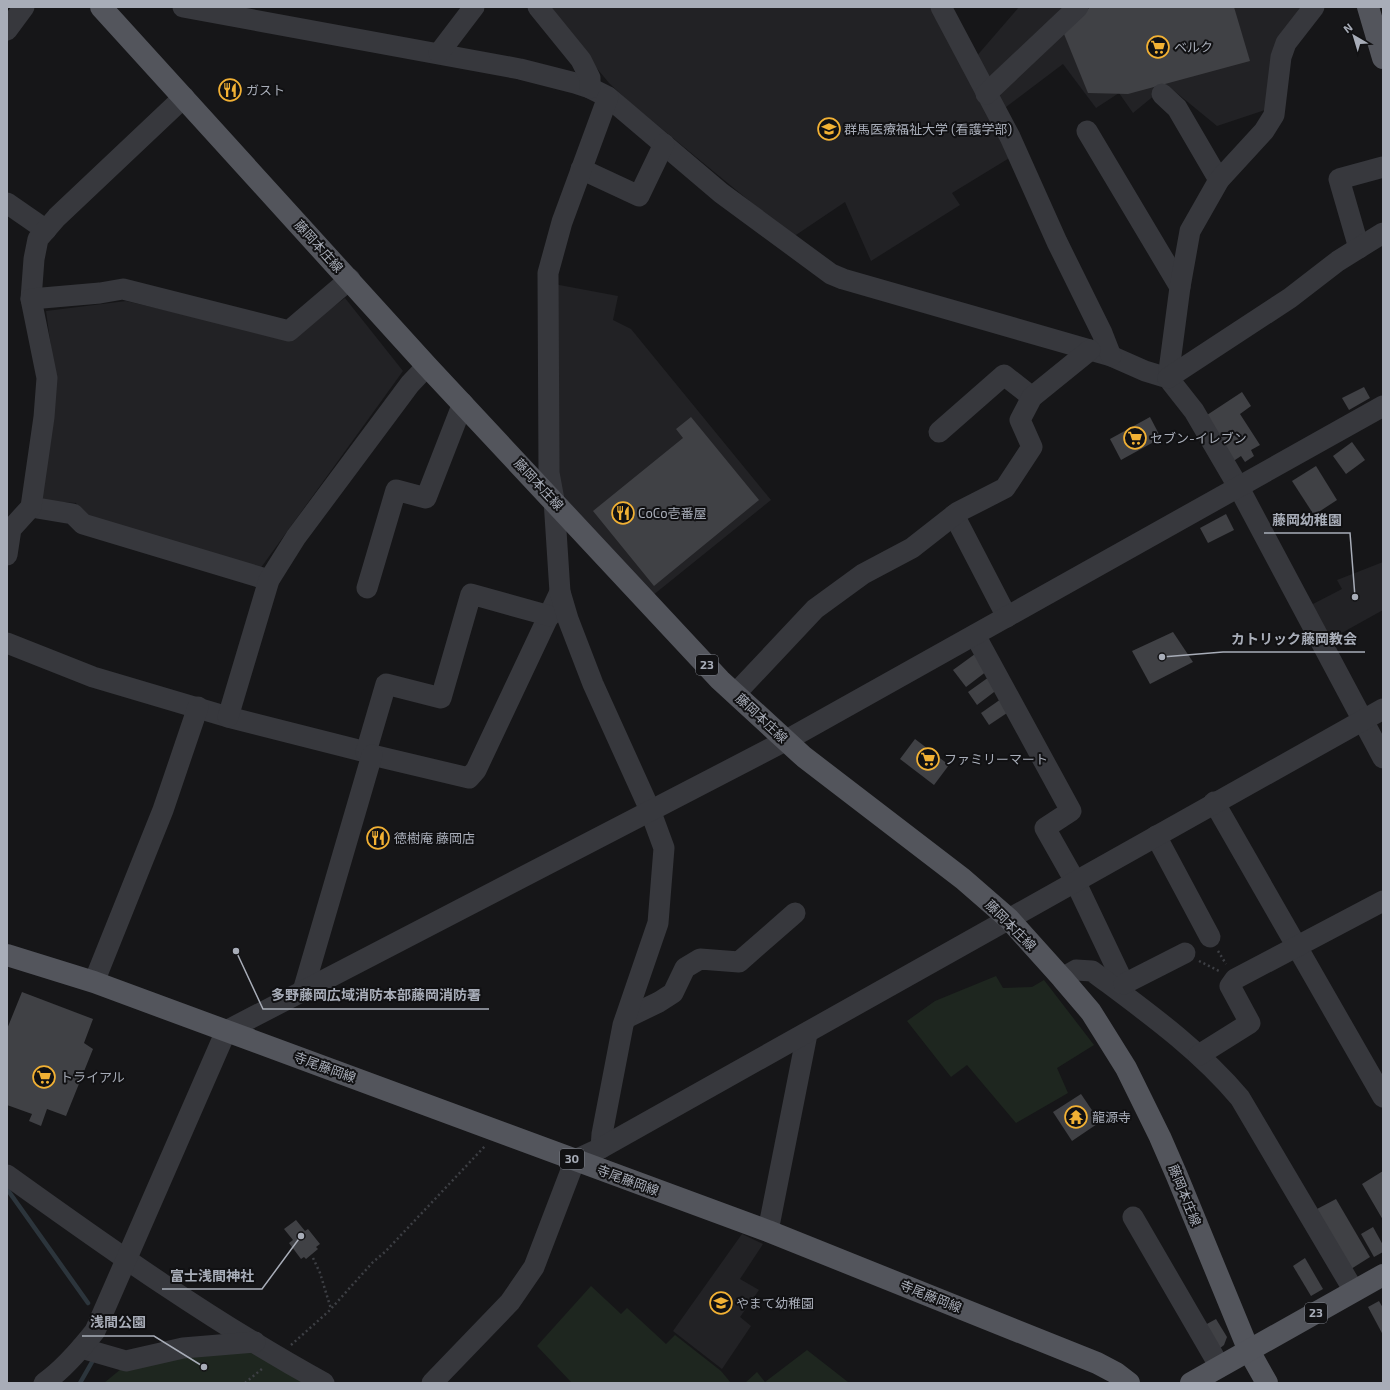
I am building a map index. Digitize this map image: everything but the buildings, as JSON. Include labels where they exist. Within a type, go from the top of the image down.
[{"type":"main road","name":"藤岡本庄線","points":[[101,7],[350,279],[427,366],[554,500],[720,680],[736,693],[804,757],[963,879],[1009,919],[1091,1012],[1130,1075],[1172,1163],[1249,1351],[1267,1383]]},
{"type":"main road","points":[[1368,7],[1383,58]]},
{"type":"main road","name":"寺尾藤岡線","points":[[7,955],[94,982],[768,1231],[1097,1363],[1116,1373],[1129,1383]]},
{"type":"main road","name":"23","points":[[1249,1351],[1383,1275]]},
{"type":"main road","points":[[1191,1383],[1249,1351]]},
{"type":"street","points":[[7,30],[24,7]]},
{"type":"street","points":[[182,7],[439,53],[520,69],[575,83],[599,93],[664,144],[721,193],[831,274],[850,281],[1111,356],[1145,371],[1168,378],[1194,411],[1239,488],[1383,758]]},
{"type":"street","points":[[439,53],[474,7]]},
{"type":"street","points":[[538,7],[581,60],[599,93],[581,169],[562,222],[548,273],[549,473],[554,500],[560,592],[568,619],[593,684],[650,810],[664,848],[658,923],[626,1018],[602,1134],[601,1148]]},
{"type":"street","points":[[941,7],[1010,137],[1057,242],[1102,333],[1111,356]]},
{"type":"street","points":[[986,94],[1078,7]]},
{"type":"street","points":[[1168,378],[1180,287],[1190,231],[1219,180],[1264,131],[1274,115],[1281,56],[1286,43],[1314,7]]},
{"type":"street","points":[[1162,94],[1177,108],[1219,180]]},
{"type":"street","points":[[7,555],[11,529],[31,507],[44,417],[47,378],[31,299],[34,259],[38,239],[57,216],[184,98]]},
{"type":"street","points":[[1087,131],[1180,287]]},
{"type":"street","points":[[581,169],[638,196],[664,144]]},
{"type":"street","points":[[1358,248],[1339,179],[1383,166]]},
{"type":"street","points":[[7,203],[46,230]]},
{"type":"street","points":[[1168,378],[1290,298],[1358,248],[1383,233]]},
{"type":"street","points":[[31,299],[100,293],[123,289],[289,331],[350,279]]},
{"type":"street","points":[[736,693],[815,609],[863,574],[912,548],[954,515],[1005,488],[1032,447],[1020,420],[1032,397],[1090,350]]},
{"type":"street","points":[[228,717],[269,580],[296,536],[410,384],[427,366]]},
{"type":"street","points":[[939,432],[1004,375],[1032,397]]},
{"type":"street","points":[[367,588],[396,490],[426,498],[463,403]]},
{"type":"street","points":[[44,1383],[55,1376],[95,1331],[226,1031],[650,810],[786,741],[1383,406]]},
{"type":"street","points":[[31,507],[73,514],[83,524],[269,580]]},
{"type":"street","points":[[954,515],[1007,617]]},
{"type":"street","points":[[7,643],[93,677],[228,717],[469,778],[476,770],[560,592]]},
{"type":"street","points":[[303,991],[369,753],[386,684],[441,698],[471,594],[550,616]]},
{"type":"street","points":[[975,635],[1071,811],[1045,828],[1075,881],[1122,988]]},
{"type":"street","points":[[94,982],[164,810],[198,707]]},
{"type":"street","points":[[432,1383],[510,1302],[534,1267],[575,1160],[601,1148],[807,1034],[1214,802],[1383,709]]},
{"type":"street","points":[[1214,802],[1383,1097]]},
{"type":"street","points":[[1156,836],[1210,937]]},
{"type":"street","points":[[1199,1055],[1250,1023],[1230,986],[1235,979],[1383,901]]},
{"type":"street","points":[[626,1018],[659,1002],[673,993],[685,968],[700,959],[739,962],[795,913]]},
{"type":"street","points":[[1122,988],[1185,953]]},
{"type":"street","points":[[1062,978],[1076,970],[1092,971],[1122,988],[1221,1076],[1240,1098],[1354,1291]]},
{"type":"street","points":[[768,1231],[807,1034]]},
{"type":"street","points":[[7,1175],[126,1261],[277,1357],[324,1383]]},
{"type":"street","points":[[1133,1217],[1220,1367]]},
{"type":"street","points":[[81,1348],[126,1361],[183,1348],[255,1342]]},
{"type":"path","points":[[1210,937],[1235,979]]},
{"type":"path","points":[[1185,953],[1235,979]]},
{"type":"path","points":[[244,1383],[277,1357],[331,1310],[373,1262],[385,1252],[499,1132]]},
{"type":"path","points":[[313,1258],[320,1273],[331,1310]]},
{"type":"shaded area","name":"群馬医療福祉大学 (看護学部)","points":[[546,7],[934,7],[1011,157],[952,193],[960,205],[871,261],[845,202],[793,237],[628,101],[609,83]]},
{"type":"shaded area","points":[[1019,7],[1309,7],[1271,108],[1217,126],[1167,85],[1133,113],[1119,93],[1096,108],[1063,64],[1002,110],[975,58]]},
{"type":"shaded area","points":[[554,284],[618,296],[613,320],[631,329],[771,500],[652,596],[557,489]]},
{"type":"shaded area","points":[[345,298],[403,371],[260,569],[88,525],[76,503],[32,500],[56,384],[46,311],[126,301],[290,339]]},
{"type":"shaded area","points":[[1383,562],[1383,610],[1329,640],[1311,605],[1342,589],[1337,580]]},
{"type":"shaded area","points":[[996,976],[1003,988],[1032,987],[1044,980],[1094,1045],[1057,1068],[1068,1093],[1016,1123],[967,1065],[951,1077],[907,1021],[935,1001]]},
{"type":"shaded area","name":"やまて幼稚園","points":[[742,1234],[763,1244],[740,1279],[759,1290],[740,1317],[751,1326],[722,1369],[673,1331]]},
{"type":"shaded area","points":[[591,1286],[621,1314],[627,1308],[666,1344],[675,1335],[721,1371],[731,1383],[572,1383],[537,1346]]},
{"type":"shaded area","points":[[254,1349],[312,1383],[104,1383],[127,1364]]},
{"type":"shaded area","points":[[807,1350],[848,1382],[745,1383],[757,1372],[765,1382]]},
{"type":"waterway","points":[[7,1189],[88,1303]]},
{"type":"waterway","points":[[80,1383],[92,1362]]},
{"type":"place","name":"ベルク","points":[[1158,47]]},
{"type":"place","name":"ガスト","points":[[230,90]]},
{"type":"place","name":"群馬医療福祉大学 (看護学部)","points":[[829,129]]},
{"type":"place","name":"セブン-イレブン","points":[[1135,438]]},
{"type":"place","name":"CoCo壱番屋","points":[[623,513]]},
{"type":"place","name":"藤岡幼稚園","points":[[1355,597]]},
{"type":"place","name":"カトリック藤岡教会","points":[[1162,657]]},
{"type":"place","name":"ファミリーマート","points":[[928,759]]},
{"type":"place","name":"徳樹庵 藤岡店","points":[[378,838]]},
{"type":"place","name":"多野藤岡広域消防本部藤岡消防署","points":[[236,951]]},
{"type":"place","name":"トライアル","points":[[44,1077]]},
{"type":"place","name":"龍源寺","points":[[1076,1117]]},
{"type":"place","name":"富士浅間神社","points":[[301,1236]]},
{"type":"place","name":"やまて幼稚園","points":[[721,1303]]},
{"type":"place","name":"浅間公園","points":[[204,1367]]}]
